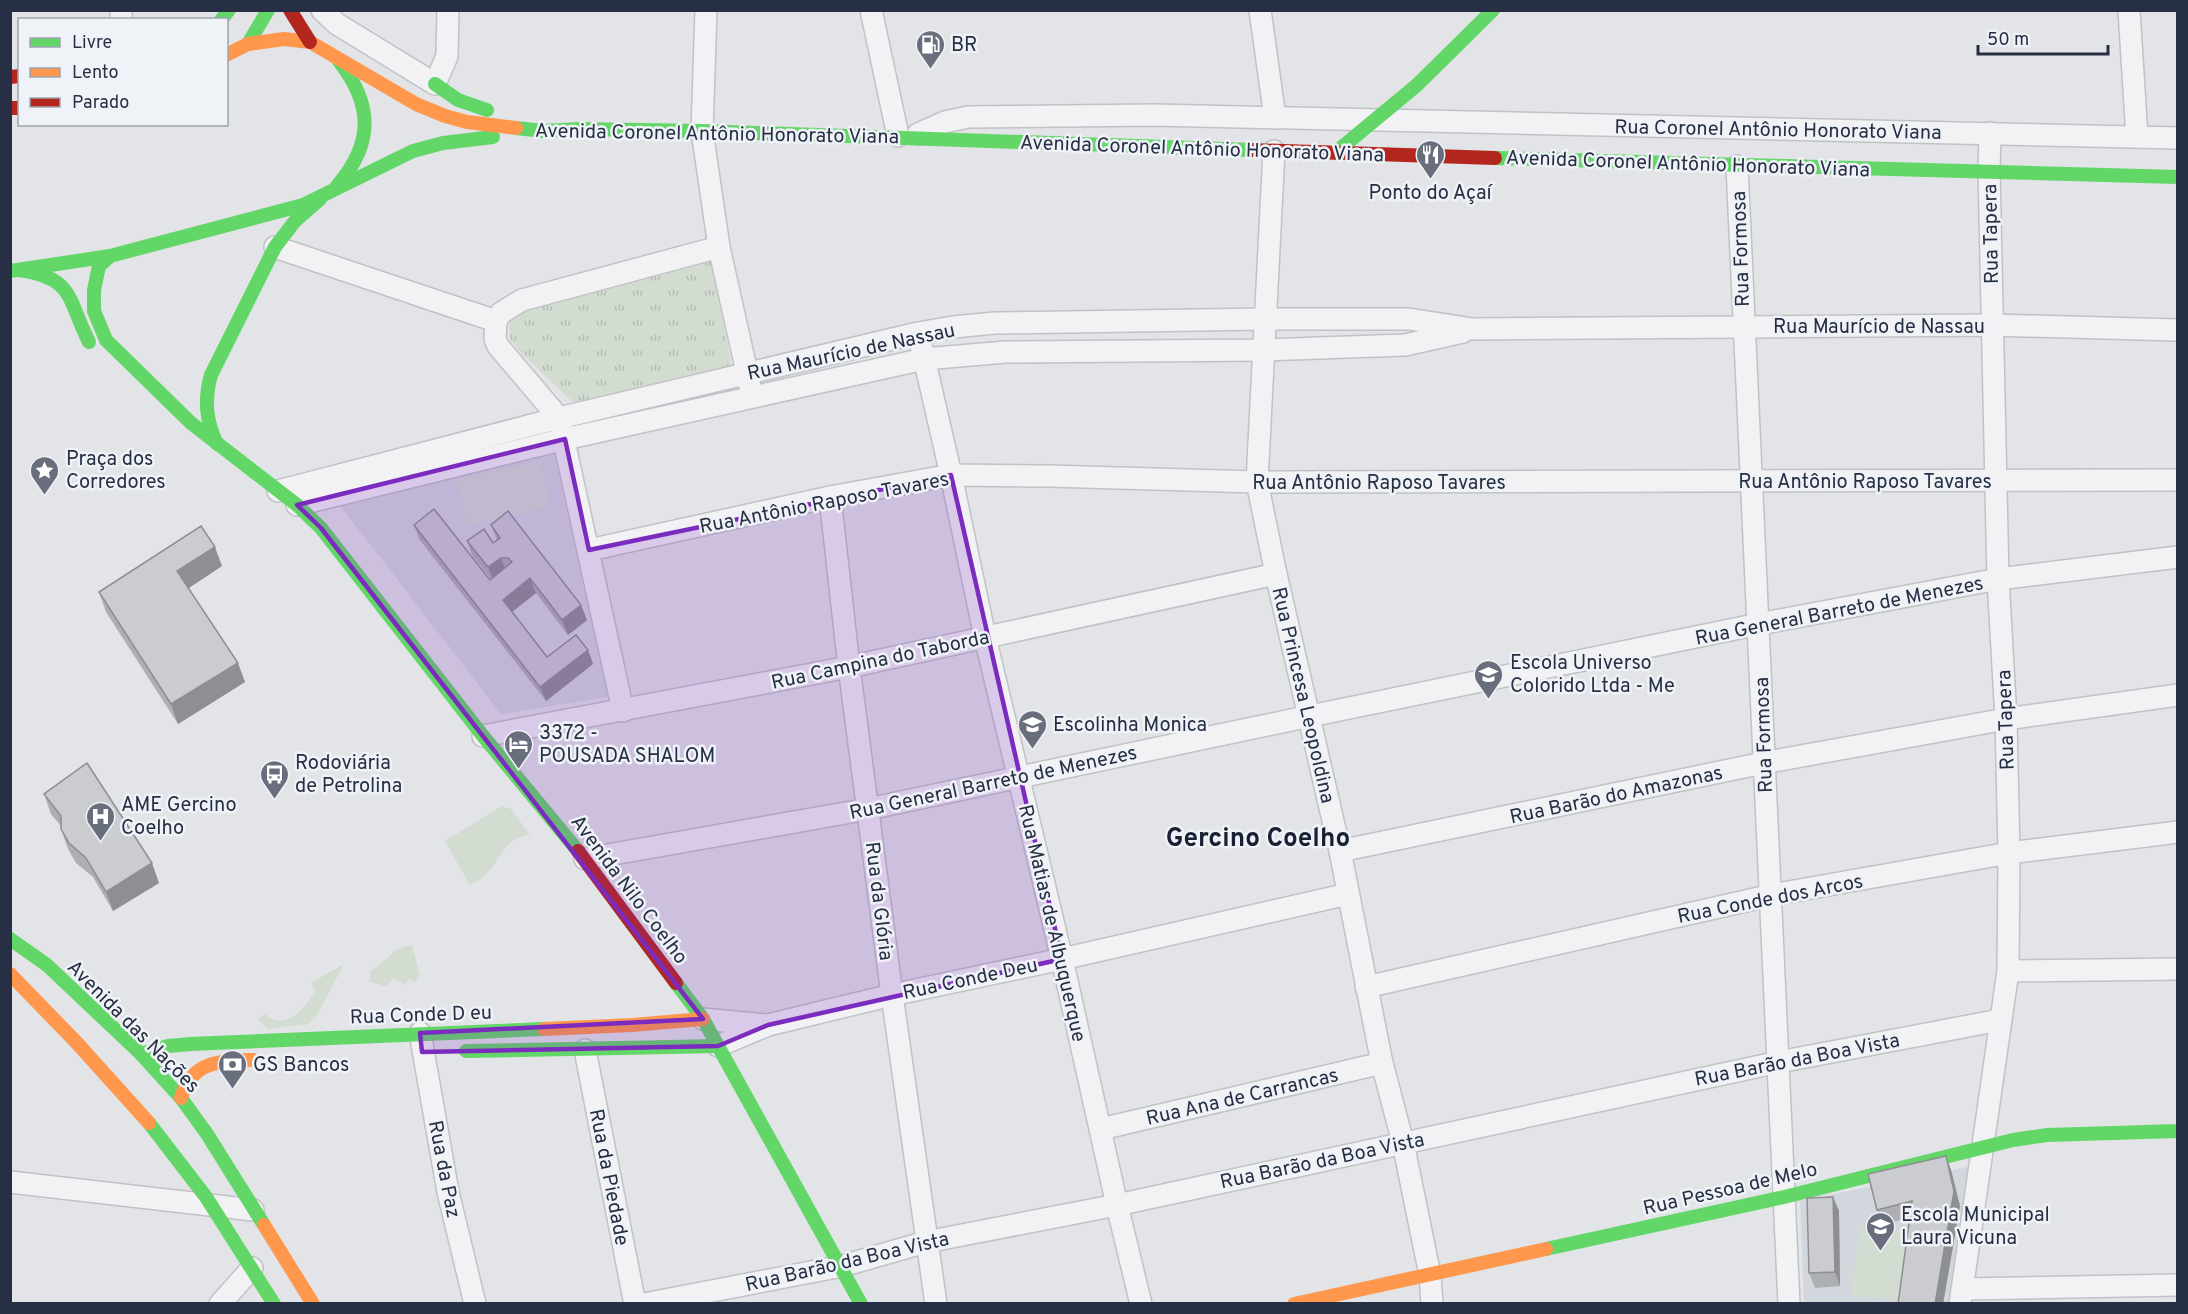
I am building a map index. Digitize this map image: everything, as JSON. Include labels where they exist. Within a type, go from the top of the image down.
[{"type":"main road","points":[[248,44],[268,10]]},
{"type":"main road","points":[[290,10],[310,42]]},
{"type":"main road","points":[[1335,153],[1377,121],[1431,73],[1493,10]]},
{"type":"main road","name":"Avenida Coronel Antônio Honorato Viana","points":[[228,55],[248,44],[284,39],[310,42],[416,104],[445,116],[467,122],[543,131],[580,129],[702,131],[1737,166],[1989,170],[2178,177]]},
{"type":"main road","points":[[217,444],[207,421],[205,408],[206,392],[211,375],[275,247],[303,212],[348,175],[361,152],[365,126],[363,102],[348,71],[336,57]]},
{"type":"main road","points":[[435,84],[459,100],[487,110],[580,129]]},
{"type":"main road","points":[[15,270],[110,256],[303,205],[387,163],[432,146],[543,131]]},
{"type":"main road","name":"Avenida Nilo Coelho","points":[[110,256],[99,266],[94,290],[94,311],[106,340],[191,423],[297,505],[321,528],[483,736],[585,859],[703,1019],[842,1266],[861,1304]]},
{"type":"main road","points":[[15,270],[39,271],[63,285],[80,325],[95,352]]},
{"type":"main road","name":"Avenida Nilo Coelho","points":[[252,487],[321,528]]},
{"type":"main road","name":"Avenida das Nações","points":[[10,939],[47,965],[141,1054],[181,1098],[207,1134],[313,1304]]},
{"type":"main road","points":[[10,974],[60,1023],[162,1140],[210,1205],[274,1304]]},
{"type":"main road","name":"Rua Conde D eu","points":[[141,1054],[168,1046],[191,1044],[422,1047],[703,1019]]},
{"type":"main road","name":"Rua Conde D eu","points":[[457,1051],[718,1046]]},
{"type":"main road","points":[[181,1098],[188,1080],[207,1066],[214,1063],[267,1059]]},
{"type":"main road","name":"Rua Pessoa de Melo","points":[[1293,1304],[1784,1197],[1984,1147],[2047,1135],[2178,1131]]},
{"type":"street","points":[[322,10],[337,24],[435,84],[447,56],[448,10]]},
{"type":"street","points":[[706,10],[702,131],[719,247],[752,398]]},
{"type":"street","points":[[871,10],[904,137]]},
{"type":"street","points":[[1260,10],[1275,118]]},
{"type":"street","points":[[2129,10],[2137,137]]},
{"type":"street","points":[[1141,145],[1155,115]]},
{"type":"street","name":"Avenida Coronel Antônio Honorato Viana","points":[[904,137],[945,122],[968,117],[1155,115],[1377,121]]},
{"type":"street","name":"Rua Coronel Antônio Honorato Viana","points":[[1377,121],[2178,138]]},
{"type":"street","name":"Rua Tapera","points":[[1961,1296],[2008,971],[2009,853],[2006,719],[1998,579],[1990,133]]},
{"type":"street","name":"Rua Princesa Leopoldina","points":[[1274,151],[1257,483],[1340,851],[1382,1063],[1403,1143],[1430,1275],[1432,1304]]},
{"type":"street","name":"Rua Formosa","points":[[1737,166],[1743,327],[1753,482],[1763,763],[1772,895],[1779,1062],[1784,1197],[1783,1300]]},
{"type":"street","points":[[275,247],[496,321]]},
{"type":"street","points":[[623,711],[559,418],[498,346],[495,339],[496,321],[501,313],[522,300],[719,247]]},
{"type":"street","name":"Rua Maurício de Nassau","points":[[278,491],[559,418],[918,333],[953,327],[1016,323],[1409,319],[1473,329],[1992,325],[2178,330]]},
{"type":"street","name":"Rua Maurício de Nassau","points":[[297,505],[565,440],[924,359],[1006,352],[1263,350],[1405,345],[1473,329]]},
{"type":"street","name":"Rua Matias de Albuquerque","points":[[918,333],[985,638],[1141,1304]]},
{"type":"street","name":"Rua Antônio Raposo Tavares","points":[[589,550],[830,498],[951,475],[1257,483],[2178,480]]},
{"type":"street","name":"Rua da Glória","points":[[830,498],[849,667],[892,994],[936,1304]]},
{"type":"street","name":"Rua General Barreto de Menezes","points":[[585,859],[868,809],[1759,624],[1998,579],[2178,558]]},
{"type":"street","name":"Rua Campina do Taborda","points":[[483,736],[849,667],[1276,574]]},
{"type":"street","name":"Rua Barão do Amazonas","points":[[1340,851],[1763,763],[2006,719],[2178,695]]},
{"type":"street","name":"Rua Conde dos Arcos","points":[[1366,987],[1772,895],[2009,853],[2178,832]]},
{"type":"street","name":"Rua Conde Deu","points":[[718,1046],[768,1025],[892,994],[1062,959],[1348,894]]},
{"type":"street","points":[[2008,971],[2178,969]]},
{"type":"street","name":"Rua Conde Deu","points":[[703,1019],[768,1025]]},
{"type":"street","name":"Rua Barão da Boa Vista","points":[[644,1304],[842,1266],[926,1242],[1117,1204],[1779,1062],[2000,1020]]},
{"type":"street","name":"Rua da Paz","points":[[422,1047],[448,1192],[475,1304]]},
{"type":"street","name":"Rua da Piedade","points":[[585,1050],[635,1304]]},
{"type":"street","name":"Rua Ana de Carrancas","points":[[1101,1129],[1382,1063]]},
{"type":"street","points":[[10,1182],[253,1210]]},
{"type":"street","points":[[220,1304],[252,1268]]},
{"type":"street","points":[[1961,1296],[2178,1285]]},
{"type":"highlighted area","points":[[565,439],[589,550],[951,475],[1062,959],[768,1025],[718,1046],[422,1052],[420,1033],[703,1019],[321,528],[297,505]]},
{"type":"shaded area","points":[[554,453],[608,697],[501,714],[339,504]]},
{"type":"shaded area","name":"Escola Municipal Laura Vicuna","points":[[1972,1166],[1949,1303],[1804,1303],[1800,1201]]},
{"type":"green space","points":[[711,259],[732,368],[576,405],[521,353],[510,339],[509,321],[521,312]]},
{"type":"green space","points":[[540,461],[550,507],[468,525],[457,480]]},
{"type":"green space","points":[[502,806],[511,809],[530,835],[513,841],[507,846],[489,871],[470,885],[445,841]]},
{"type":"green space","points":[[412,945],[420,976],[415,982],[410,979],[405,985],[394,979],[386,986],[370,982],[370,972],[398,949]]},
{"type":"green space","points":[[344,964],[316,1017],[308,1024],[268,1029],[257,1019],[265,1014],[280,1021],[294,1016],[315,991],[311,983]]},
{"type":"green space","points":[[1860,1226],[1913,1232],[1904,1301],[1851,1295]]},
{"type":"building","points":[[434,509],[490,580],[512,562],[508,558],[501,558],[488,567],[467,541],[484,529],[493,543],[500,538],[491,525],[508,511],[581,605],[562,620],[530,578],[503,600],[547,657],[576,635],[588,650],[540,687],[414,525]]},
{"type":"building","points":[[201,526],[215,547],[177,571],[238,663],[171,704],[99,592]]},
{"type":"building","name":"AME Gercino Coelho","points":[[87,763],[152,863],[106,892],[86,858],[69,843],[61,829],[61,816],[44,794]]},
{"type":"building","points":[[1946,1156],[1954,1191],[1935,1304],[1898,1304],[1912,1201],[1877,1210],[1868,1174]]},
{"type":"building","points":[[1833,1197],[1835,1272],[1809,1273],[1807,1198]]},
{"type":"traffic: fast","points":[[223,18],[229,10]]},
{"type":"traffic: fast","points":[[248,44],[268,10]]},
{"type":"traffic: fast","points":[[1335,153],[1417,85],[1493,10]]},
{"type":"traffic: fast","points":[[337,186],[358,155],[365,124],[358,93],[339,61]]},
{"type":"traffic: fast","points":[[435,84],[458,100],[487,110]]},
{"type":"traffic: fast","points":[[516,128],[543,131],[580,129],[702,131],[1252,150]]},
{"type":"traffic: fast","points":[[10,271],[110,256],[303,205],[413,151],[443,143],[493,137]]},
{"type":"traffic: fast","points":[[1495,158],[2178,177]]},
{"type":"traffic: fast","points":[[217,444],[210,427],[207,410],[207,393],[211,375],[275,247],[295,221],[320,199]]},
{"type":"traffic: fast","points":[[110,256],[99,266],[94,290],[94,311],[106,340],[191,423],[297,505],[321,528],[483,736],[578,851]]},
{"type":"traffic: fast","points":[[19,270],[37,274],[60,285],[72,302],[89,342]]},
{"type":"traffic: fast","points":[[10,939],[47,965],[141,1054],[181,1098],[207,1134],[264,1225]]},
{"type":"traffic: fast","points":[[676,983],[703,1019],[861,1304]]},
{"type":"traffic: fast","points":[[141,1054],[168,1046],[191,1044],[544,1029]]},
{"type":"traffic: fast","points":[[466,1051],[718,1046]]},
{"type":"traffic: fast","points":[[149,1123],[206,1197],[274,1304]]},
{"type":"traffic: fast","points":[[1546,1249],[1784,1197],[2013,1140],[2047,1135],[2178,1131]]},
{"type":"traffic: slow","points":[[228,54],[248,44],[284,39],[310,42],[416,104],[467,122],[516,128]]},
{"type":"traffic: slow","points":[[10,974],[77,1043],[149,1123]]},
{"type":"traffic: slow","points":[[544,1029],[703,1019]]},
{"type":"traffic: slow","points":[[181,1098],[192,1077],[200,1070],[218,1063],[253,1060]]},
{"type":"traffic: slow","points":[[264,1225],[313,1304]]},
{"type":"traffic: slow","points":[[1294,1304],[1546,1249]]},
{"type":"traffic: jam","points":[[290,10],[310,42]]},
{"type":"traffic: jam","points":[[10,77],[18,76]]},
{"type":"traffic: jam","points":[[10,108],[18,108]]},
{"type":"traffic: jam","points":[[1252,150],[1495,158]]},
{"type":"traffic: jam","points":[[578,851],[676,983]]},
{"type":"place","name":"BR","points":[[930,70]]},
{"type":"place","name":"Ponto do Açaí","points":[[1430,180]]},
{"type":"place","name":"Praça dos Corredores","points":[[45,496]]},
{"type":"place","name":"Escola Universo Colorido Ltda - Me","points":[[1489,700]]},
{"type":"place","name":"Escolinha Monica","points":[[1032,750]]},
{"type":"place","name":"3372 - POUSADA SHALOM","points":[[518,770]]},
{"type":"place","name":"Rodoviária de Petrolina","points":[[274,800]]},
{"type":"place","name":"AME Gercino Coelho","points":[[100,842]]},
{"type":"place","name":"GS Bancos","points":[[232,1090]]},
{"type":"place","name":"Escola Municipal Laura Vicuna","points":[[1880,1252]]},
{"type":"district","name":"Gercino Coelho","points":[[1258,837]]}]
